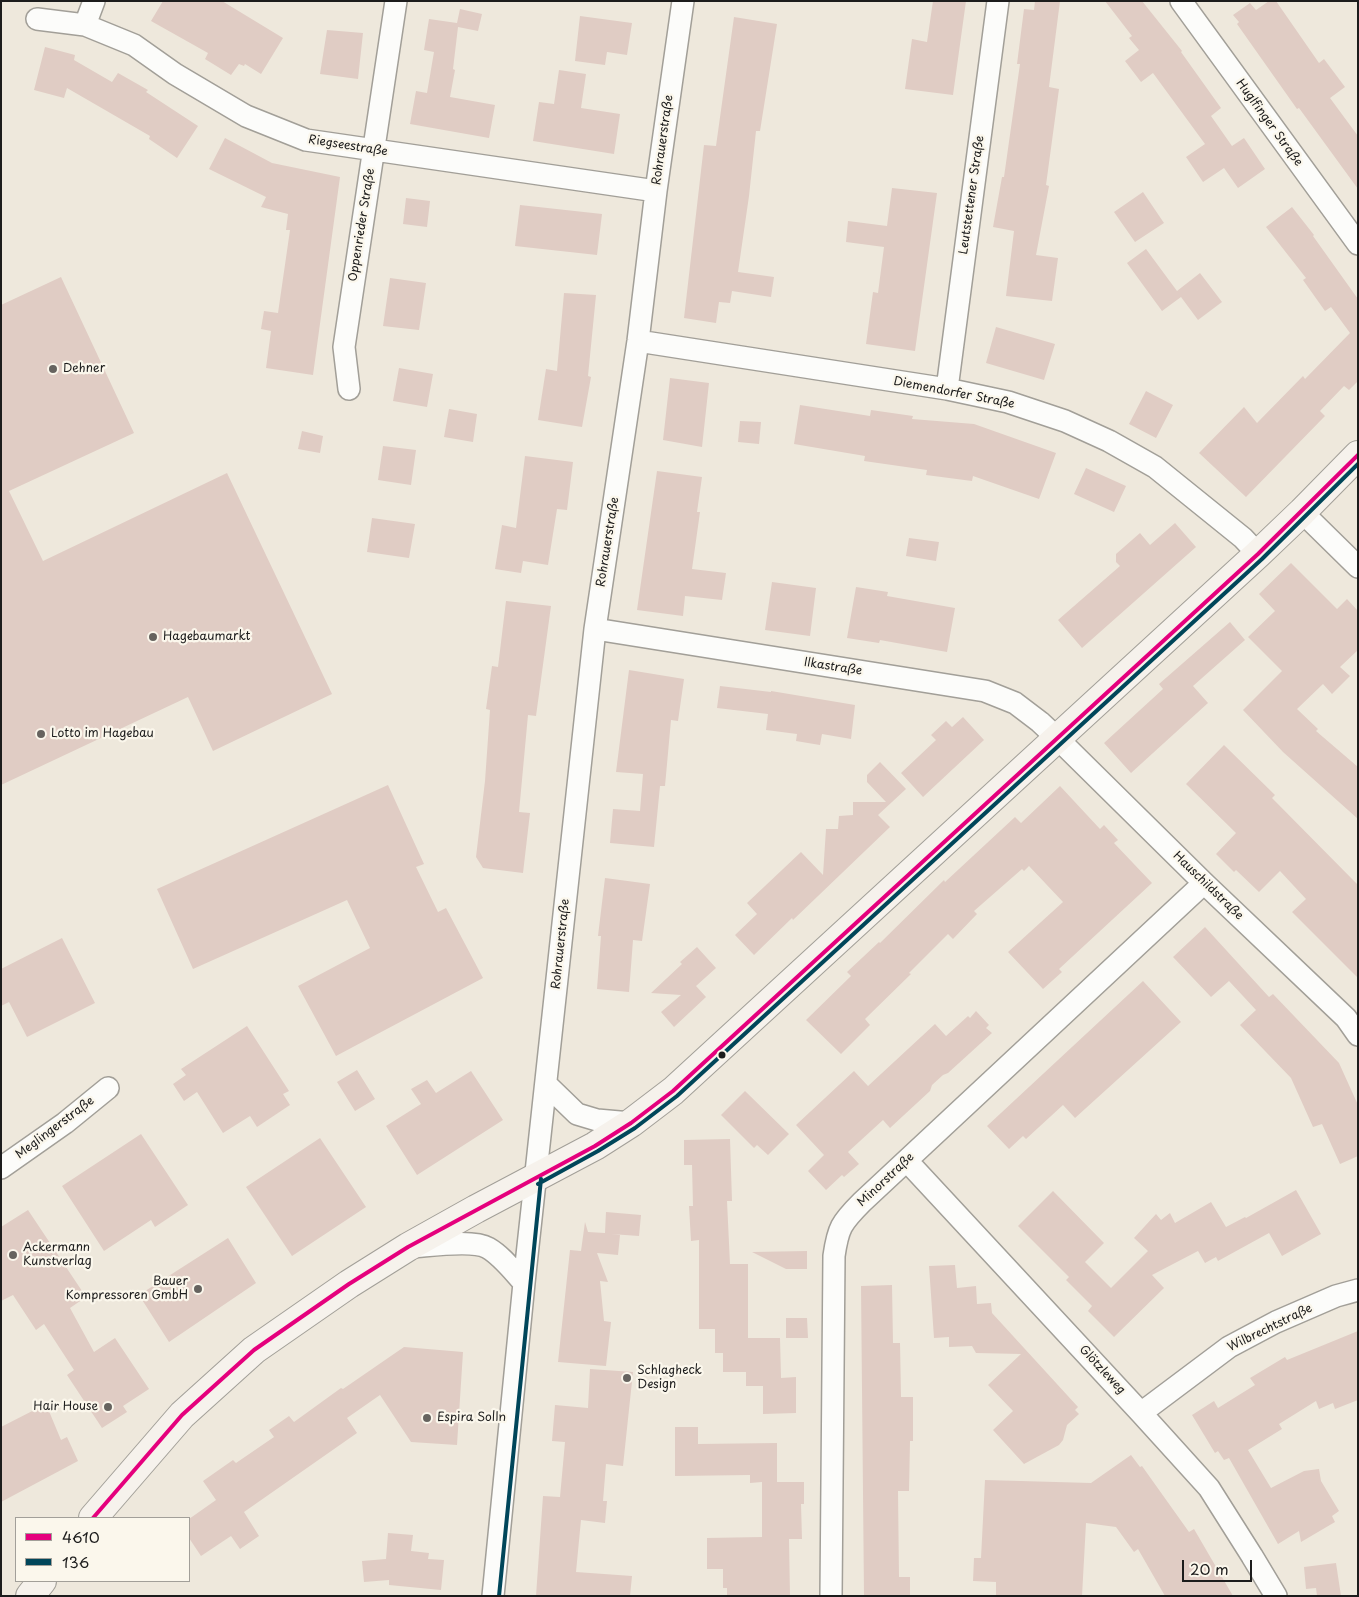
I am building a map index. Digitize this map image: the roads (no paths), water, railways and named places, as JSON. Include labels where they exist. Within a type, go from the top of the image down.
[{"type":"main road","points":[[94,1517],[182,1415],[254,1350],[319,1304],[408,1247],[595,1146],[631,1123],[673,1091],[1258,554],[1358,455]]},
{"type":"main road","points":[[30,1596],[41,1582]]},
{"type":"street","points":[[85,25],[94,1]]},
{"type":"street","name":"Oppenrieder Straße","points":[[349,390],[344,347],[396,1]]},
{"type":"street","name":"Rohrauerstraße","points":[[493,1596],[535,1178],[595,629],[638,341],[656,191],[683,1]]},
{"type":"street","name":"Leutstettener Straße","points":[[946,389],[998,1]]},
{"type":"street","name":"Huglfinger Straße","points":[[1181,1],[1358,244]]},
{"type":"street","name":"Riegseestraße","points":[[37,19],[85,25],[134,45],[176,74],[246,116],[306,140],[656,191]]},
{"type":"street","name":"Diemendorfer Straße","points":[[638,341],[946,389],[1008,402],[1065,421],[1109,441],[1154,467],[1243,538],[1258,554]]},
{"type":"street","points":[[1302,512],[1358,567]]},
{"type":"street","name":"Ilkastraße","points":[[595,629],[985,691],[1015,703],[1057,738]]},
{"type":"street","name":"Hauschildstraße","points":[[1057,738],[1204,884],[1346,1018],[1358,1035]]},
{"type":"street","name":"Minorstraße","points":[[831,1596],[834,1256],[837,1234],[844,1220],[1204,884]]},
{"type":"street","points":[[546,1084],[577,1114],[597,1120],[631,1123]]},
{"type":"street","name":"Meglingerstraße","points":[[1,1168],[65,1123],[108,1088]]},
{"type":"street","name":"Glötzleweg","points":[[907,1161],[1209,1488],[1276,1596]]},
{"type":"street","points":[[408,1247],[473,1244],[486,1247],[498,1256],[524,1283]]},
{"type":"street","name":"Wilbrechtstraße","points":[[1141,1413],[1229,1346],[1276,1322],[1336,1296],[1358,1290]]},
{"type":"place","name":"Dehner","points":[[53,369]]},
{"type":"place","name":"Hagebaumarkt","points":[[153,637]]},
{"type":"place","name":"Lotto im Hagebau","points":[[41,734]]},
{"type":"place","name":"Ackermann Kunstverlag","points":[[13,1255]]},
{"type":"place","name":"Bauer Kompressoren GmbH","points":[[198,1289]]},
{"type":"place","name":"Schlagheck Design","points":[[627,1378]]},
{"type":"place","name":"Hair House","points":[[108,1407]]},
{"type":"place","name":"Espira Solln","points":[[427,1418]]}]
